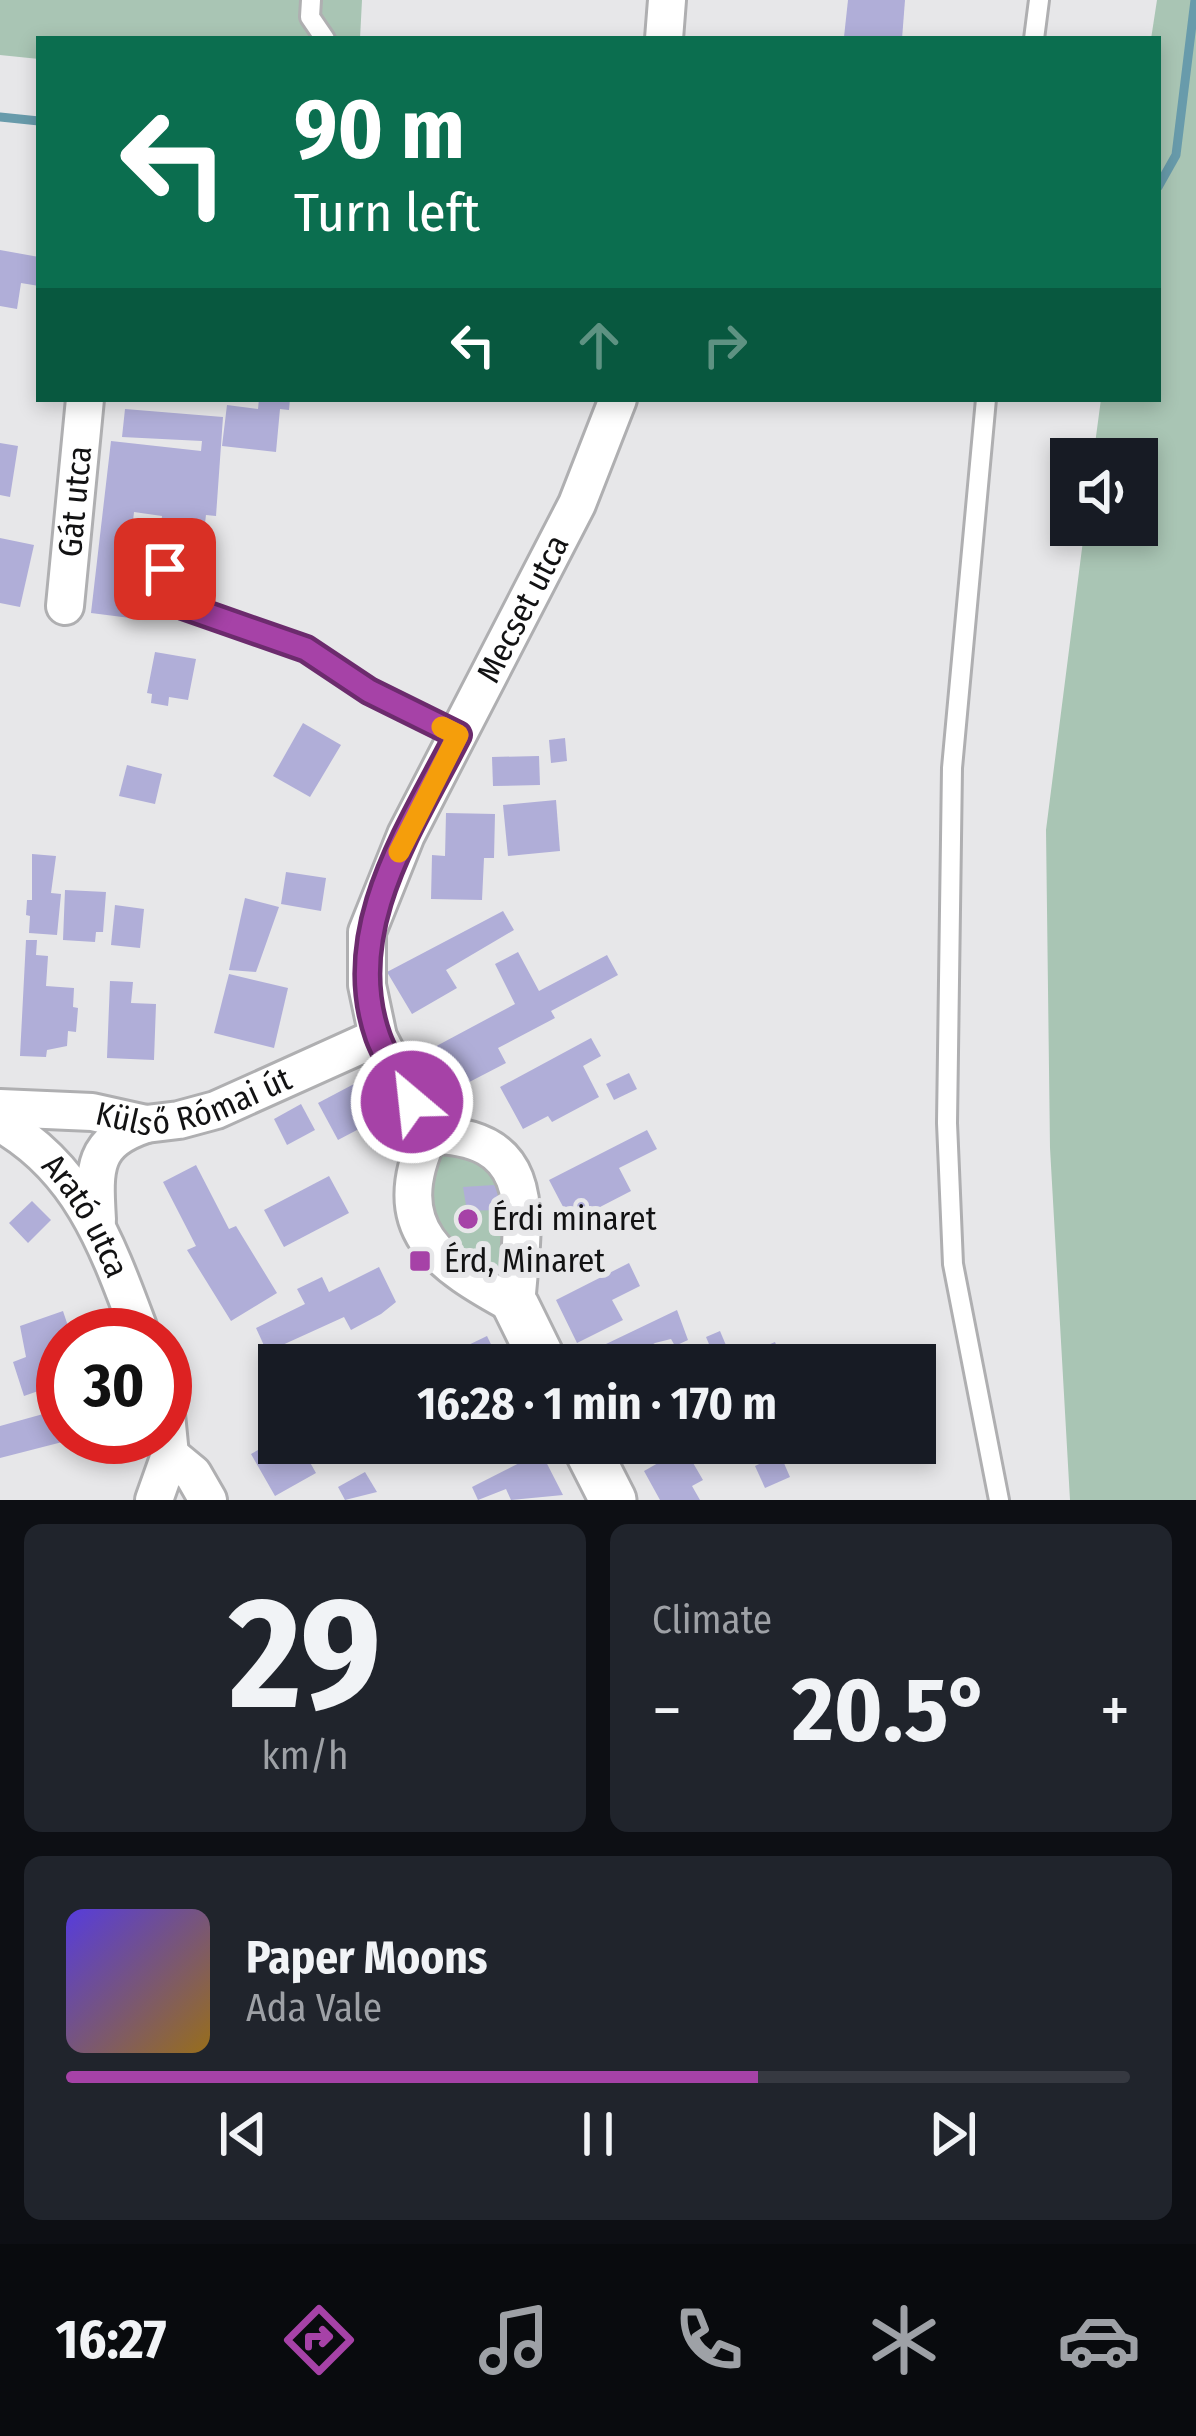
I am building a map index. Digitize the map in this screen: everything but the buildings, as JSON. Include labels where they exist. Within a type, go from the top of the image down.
[{"type":"street","points":[[664,36],[667,0]]},
{"type":"street","name":"Gát utca","points":[[65,605],[85,402]]},
{"type":"street","name":"Mecset utca","points":[[429,1135],[378,1037],[367,985],[367,932],[406,835],[577,504],[617,402]]},
{"type":"street","name":"Külső Római út","points":[[0,1108],[92,1112],[146,1124],[215,1110],[378,1037]]},
{"type":"street","name":"Arató utca","points":[[0,1123],[29,1139],[70,1181],[97,1220],[131,1308]]},
{"type":"street","points":[[97,1220],[94,1180],[102,1152],[116,1134],[146,1124]]},
{"type":"street","points":[[516,1306],[467,1279],[433,1250],[411,1213],[411,1173],[429,1135],[464,1135],[488,1142],[506,1160],[522,1210],[516,1306],[535,1344]]},
{"type":"street","points":[[154,1500],[167,1464]]},
{"type":"street","points":[[181,1464],[193,1474],[208,1500]]},
{"type":"street","points":[[595,1464],[613,1500]]},
{"type":"lane","points":[[311,0],[310,17],[323,36]]},
{"type":"lane","points":[[1034,36],[1039,0]]},
{"type":"lane","points":[[986,402],[952,768],[947,1123],[952,1264],[999,1500]]},
{"type":"lane","points":[[165,569],[183,606],[306,649],[369,691],[458,735]]},
{"type":"green space","points":[[0,0],[362,0],[360,36],[36,36],[36,59],[0,55]]},
{"type":"green space","points":[[1157,0],[1196,0],[1196,1500],[1070,1500],[1050,1148],[1046,830],[1082,546],[1158,546],[1158,438],[1096,438],[1101,402],[1161,402],[1161,36],[1151,36]]},
{"type":"green space","points":[[445,1149],[489,1163],[508,1193],[502,1276],[458,1250],[427,1205],[427,1173]]},
{"type":"waterway","points":[[1161,182],[1176,155],[1195,0]]},
{"type":"waterway","points":[[0,117],[36,121]]},
{"type":"slow traffic","points":[[399,852],[458,735],[442,727]]},
{"type":"place","name":"Érdi minaret","points":[[468,1219]]},
{"type":"place","name":"Érd, Minaret","points":[[420,1261]]},
{"type":"route","points":[[165,569],[183,606],[306,649],[369,691],[458,735],[406,835],[367,932],[367,985],[378,1037],[412,1102]]}]
